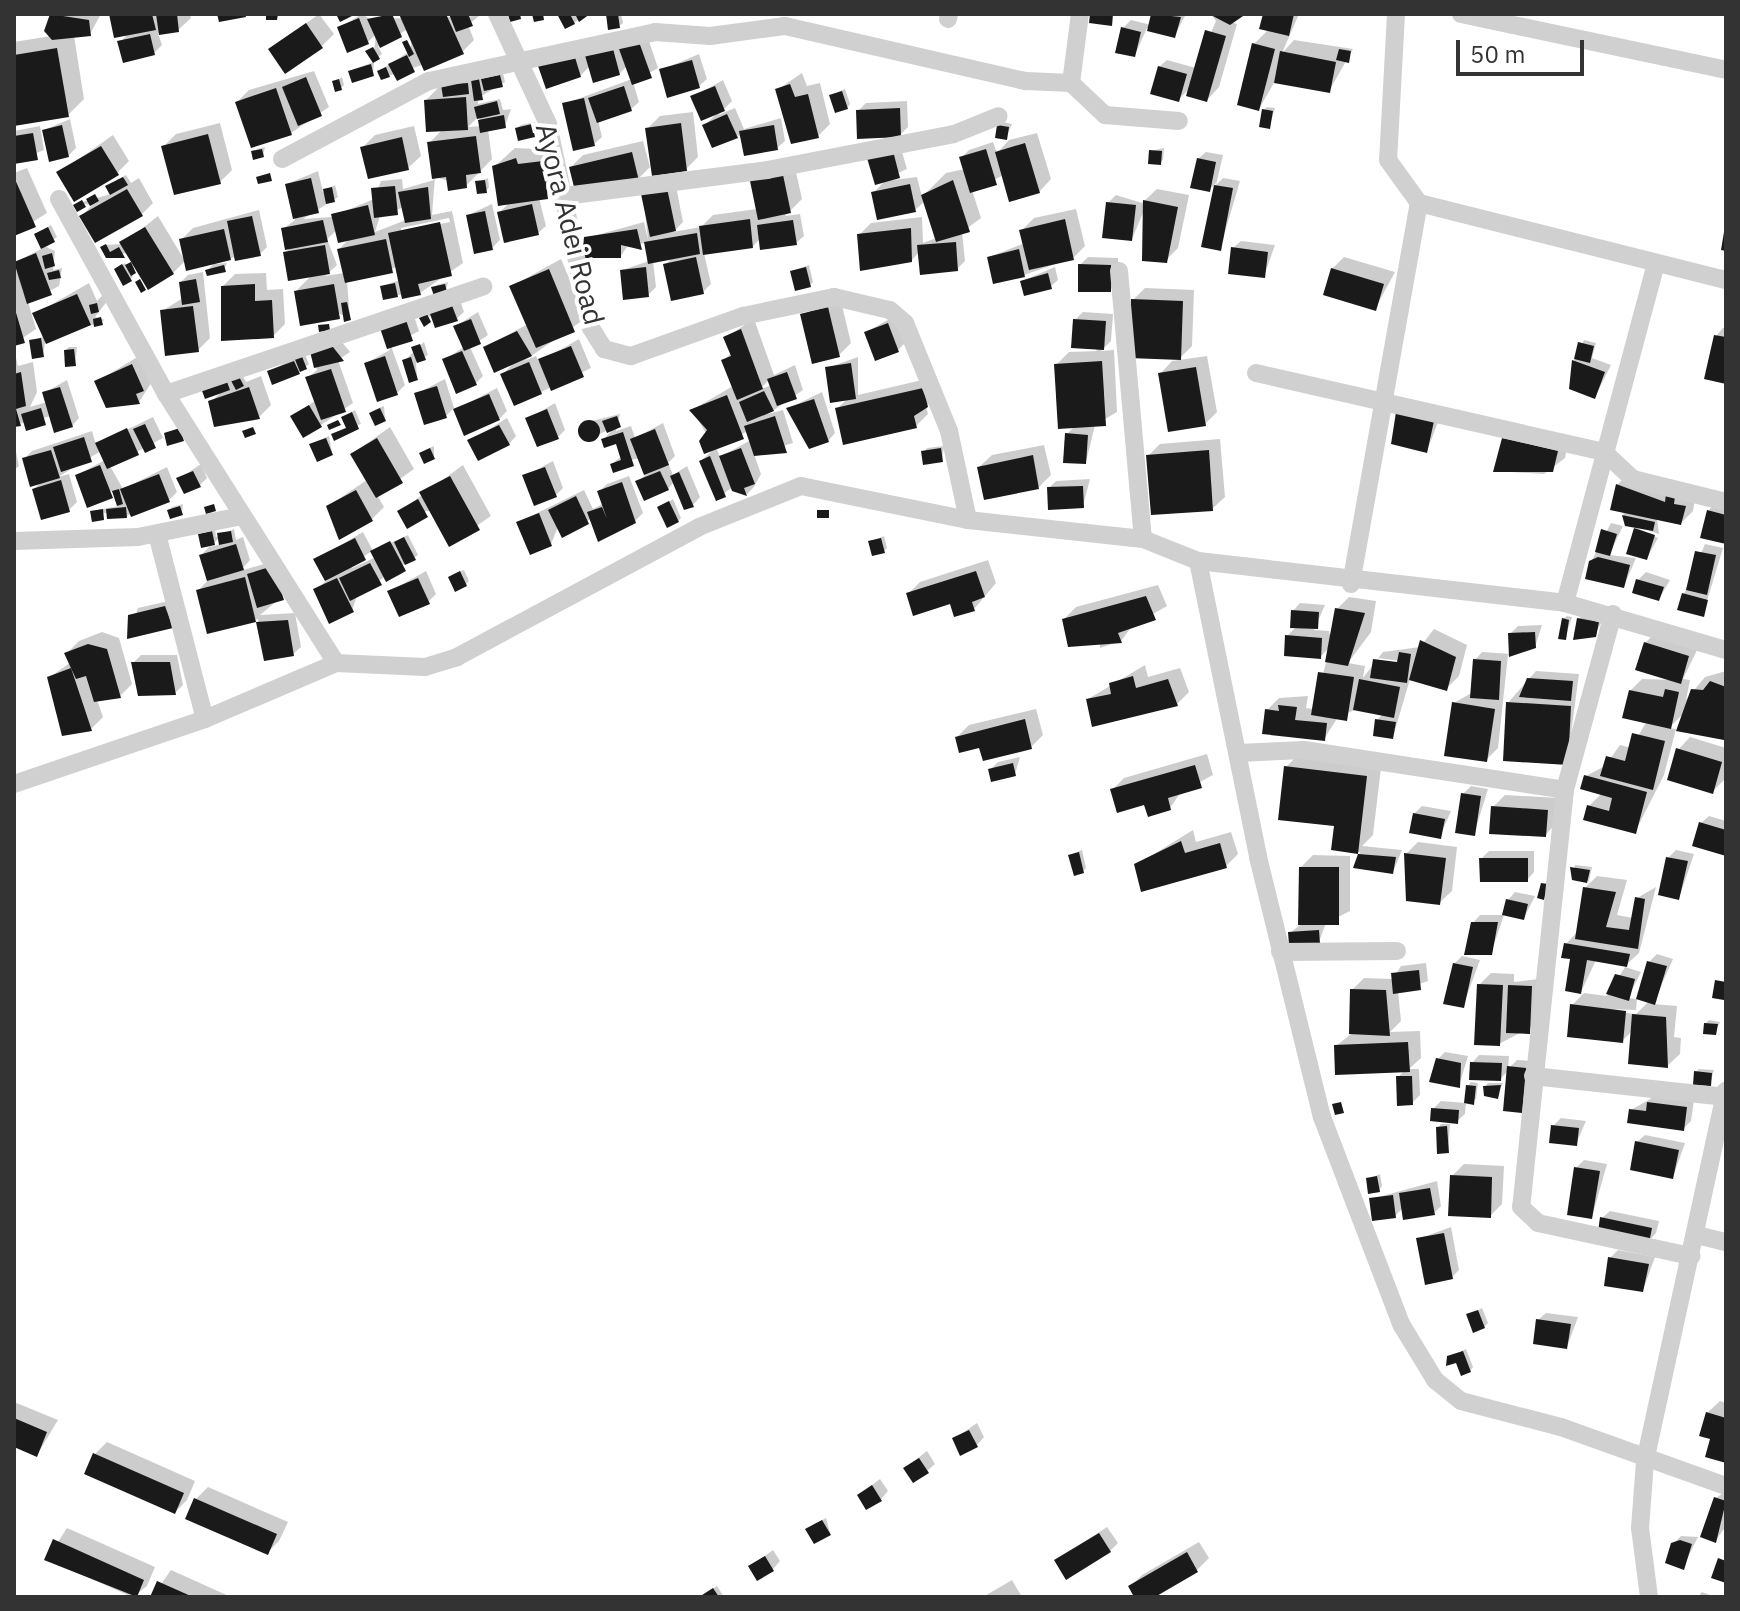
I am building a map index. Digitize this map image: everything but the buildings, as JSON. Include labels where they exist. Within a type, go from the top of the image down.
[{"type":"street","name":"Ayora Adei Road","points":[[497,14],[522,60],[565,196],[591,328],[617,356],[834,297],[890,310],[905,323],[949,431],[968,520]]},
{"type":"street","points":[[1071,83],[1080,14]]},
{"type":"street","points":[[1396,14],[1388,160],[1419,203],[1726,280]]},
{"type":"street","points":[[1461,14],[1726,70]]},
{"type":"street","points":[[282,159],[418,85],[655,32],[710,36],[785,26],[1026,81],[1071,83],[1105,115],[1179,121]]},
{"type":"street","points":[[565,196],[767,170],[954,134],[999,116]]},
{"type":"street","points":[[59,199],[166,394],[336,663]]},
{"type":"street","points":[[1351,584],[1381,398],[1419,203]]},
{"type":"street","points":[[1565,603],[1656,263]]},
{"type":"street","points":[[1119,271],[1143,539]]},
{"type":"street","points":[[166,394],[483,287]]},
{"type":"street","points":[[1256,373],[1381,398],[1604,452],[1633,479],[1726,502]]},
{"type":"street","points":[[14,784],[205,719],[336,663],[425,667],[457,657],[699,527],[789,488],[817,486],[968,520],[1143,539],[1198,561],[1351,584],[1565,603],[1613,614],[1726,650]]},
{"type":"street","points":[[14,541],[157,534],[241,516]]},
{"type":"street","points":[[157,534],[205,719]]},
{"type":"street","points":[[1198,561],[1280,952],[1350,1200],[1401,1324],[1435,1380],[1461,1401],[1561,1427],[1645,1461],[1726,1486]]},
{"type":"street","points":[[1613,614],[1565,790],[1533,1076],[1525,1217],[1691,1256]]},
{"type":"street","points":[[1238,753],[1304,750],[1565,790]]},
{"type":"street","points":[[1280,952],[1397,951]]},
{"type":"street","points":[[1533,1076],[1726,1095],[1645,1461],[1640,1528],[1649,1597]]},
{"type":"street","points":[[1697,1235],[1726,1242]]}]
